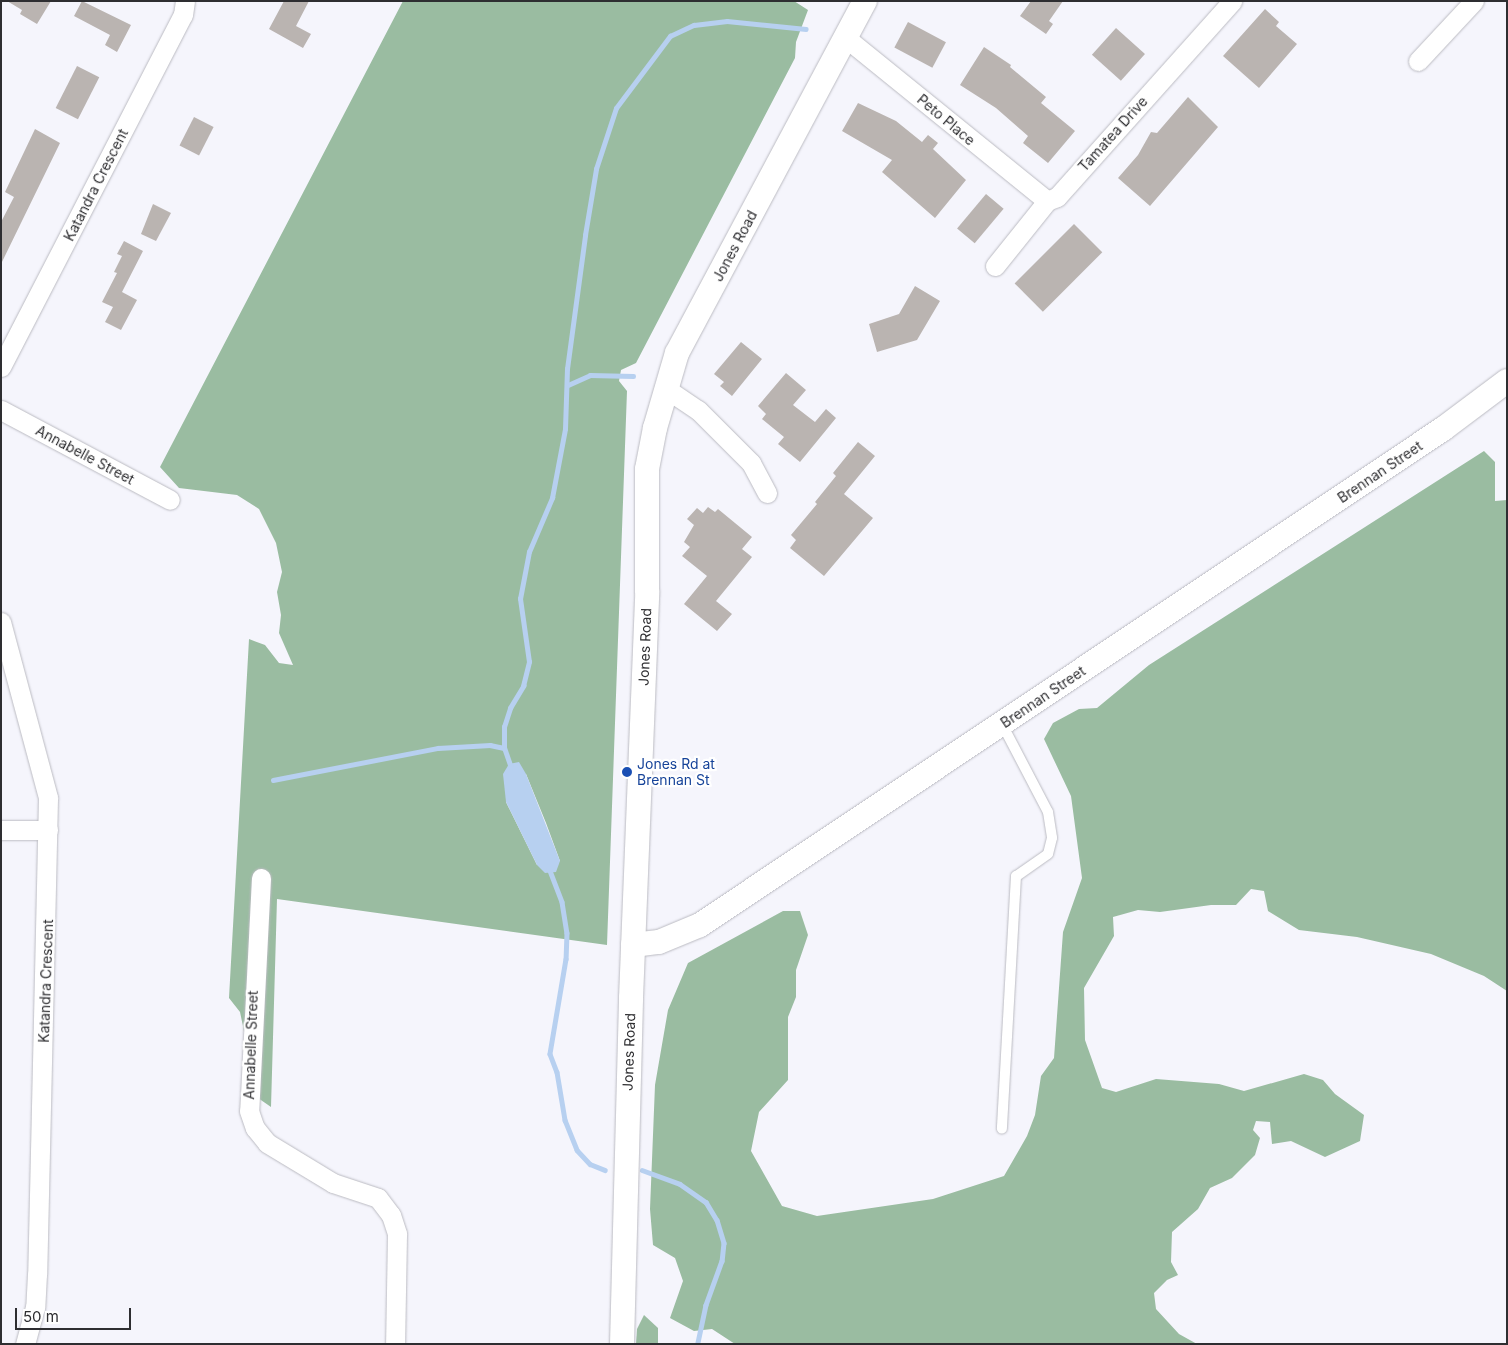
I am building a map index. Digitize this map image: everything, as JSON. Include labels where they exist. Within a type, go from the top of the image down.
[{"type":"street","name":"Katandra Crescent","points":[[1,367],[183,15],[185,1]]},
{"type":"street","name":"Jones Road","points":[[622,1344],[647,591],[647,469],[665,388],[677,353],[865,1]]},
{"type":"street","name":"Tamatea Drive","points":[[995,266],[1047,201],[1057,197],[1232,1]]},
{"type":"street","points":[[1418,61],[1474,1]]},
{"type":"street","name":"Peto Place","points":[[846,38],[1047,201]]},
{"type":"street","name":"Brennan Street","points":[[634,945],[666,940],[700,925],[1443,429],[1507,381]]},
{"type":"street","points":[[665,388],[698,410],[750,463],[767,493]]},
{"type":"street","name":"Brennan Street","points":[[1443,429],[1507,396]]},
{"type":"street","name":"Annabelle Street","points":[[1,410],[170,500]]},
{"type":"street","name":"Katandra Crescent","points":[[1,622],[42,768],[48,798],[37,1274],[34,1307],[26,1344]]},
{"type":"street","points":[[1,830],[48,830]]},
{"type":"street","name":"Annabelle Street","points":[[261,878],[249,1065],[249,1111],[255,1128],[267,1143],[333,1183],[378,1198],[391,1215],[397,1234],[395,1344]]},
{"type":"lane","points":[[1002,724],[1048,812],[1052,838],[1048,854],[1016,876],[1002,1129]]},
{"type":"green space","points":[[403,1],[794,1],[808,10],[796,42],[795,58],[636,363],[621,370],[619,381],[627,391],[607,945],[277,899],[271,1107],[258,1098],[240,1012],[229,998],[249,639],[265,645],[279,663],[293,665],[279,633],[281,615],[277,592],[282,572],[276,543],[259,509],[237,495],[179,488],[160,467]],"holes":[[[526,774],[560,861],[537,865],[506,802]]]},
{"type":"green space","points":[[1484,451],[1495,462],[1495,501],[1507,500],[1507,991],[1484,976],[1431,954],[1357,937],[1299,930],[1268,911],[1264,891],[1251,889],[1236,905],[1211,905],[1160,912],[1138,910],[1113,917],[1114,936],[1084,988],[1085,1040],[1102,1088],[1116,1092],[1156,1079],[1219,1084],[1244,1091],[1304,1074],[1323,1080],[1335,1094],[1364,1115],[1360,1141],[1325,1157],[1291,1141],[1272,1144],[1270,1122],[1256,1121],[1253,1130],[1260,1138],[1255,1155],[1232,1178],[1210,1188],[1198,1209],[1172,1232],[1171,1262],[1178,1275],[1167,1280],[1154,1293],[1156,1309],[1179,1334],[1197,1344],[735,1344],[712,1329],[694,1331],[670,1318],[683,1281],[675,1258],[653,1245],[650,1209],[655,1085],[668,1010],[688,963],[783,911],[800,911],[808,935],[796,970],[796,997],[788,1017],[788,1080],[759,1112],[751,1151],[782,1206],[817,1216],[933,1199],[1004,1176],[1027,1136],[1035,1115],[1041,1076],[1054,1058],[1063,932],[1082,878],[1071,796],[1044,739],[1053,723],[1079,709],[1097,708],[1149,665]]},
{"type":"green space","points":[[644,1315],[658,1328],[658,1344],[636,1344],[637,1329]]},
{"type":"water","points":[[519,762],[526,774],[560,861],[556,872],[545,873],[537,865],[506,802],[503,774],[509,764]]},
{"type":"building","points":[[7,1],[51,1],[37,24],[20,14],[22,10]]},
{"type":"building","points":[[82,1],[131,25],[117,52],[105,45],[110,35],[74,16]]},
{"type":"building","points":[[284,1],[309,1],[296,26],[311,34],[303,48],[269,29]]},
{"type":"building","points":[[1031,1],[1063,1],[1049,21],[1053,24],[1046,34],[1020,16]]},
{"type":"building","points":[[1265,9],[1279,22],[1276,26],[1297,44],[1259,88],[1223,56]]},
{"type":"building","points":[[908,22],[946,42],[932,68],[894,48]]},
{"type":"building","points":[[1116,28],[1145,54],[1121,81],[1092,55]]},
{"type":"building","points":[[984,47],[1011,65],[1010,67],[1046,97],[1041,103],[1075,131],[1048,163],[1023,143],[1028,136],[996,108],[960,85]]},
{"type":"building","points":[[77,66],[99,77],[78,119],[56,108]]},
{"type":"building","points":[[1188,97],[1218,127],[1150,206],[1118,178],[1138,155],[1151,132],[1157,133]]},
{"type":"building","points":[[858,103],[896,121],[922,142],[928,135],[938,143],[933,149],[966,180],[935,218],[882,172],[892,160],[842,131]]},
{"type":"building","points":[[194,117],[214,127],[199,155],[179,146]]},
{"type":"building","points":[[35,129],[60,143],[1,264],[1,222],[14,197],[5,192]]},
{"type":"building","points":[[986,194],[1004,209],[975,243],[957,228]]},
{"type":"building","points":[[153,204],[171,213],[156,241],[141,234]]},
{"type":"building","points":[[1074,224],[1102,252],[1043,312],[1015,283]]},
{"type":"building","points":[[124,241],[143,251],[122,292],[137,300],[121,330],[105,322],[113,307],[102,302],[117,273],[114,272],[122,256],[117,254]]},
{"type":"building","points":[[915,286],[940,301],[917,340],[877,352],[869,324],[899,314]]},
{"type":"building","points":[[741,342],[762,359],[732,396],[720,386],[724,382],[714,374]]},
{"type":"building","points":[[786,373],[806,390],[793,405],[815,422],[826,409],[836,418],[800,462],[778,444],[784,437],[762,419],[766,414],[758,406]]},
{"type":"building","points":[[858,442],[875,456],[844,494],[873,518],[824,576],[790,548],[796,540],[791,535],[817,504],[815,502],[836,476],[833,473]]},
{"type":"building","points":[[708,507],[715,512],[718,509],[752,537],[742,549],[752,557],[716,601],[732,614],[717,631],[684,604],[707,576],[682,556],[690,547],[684,542],[694,525],[687,519],[697,508],[703,513]]},
{"type":"waterway","points":[[511,768],[504,748],[504,727],[510,708],[523,686],[529,662],[520,599],[529,552],[552,498],[565,429],[567,369],[585,235],[596,169],[616,108],[670,36],[694,25],[727,21],[806,29]]},
{"type":"waterway","points":[[568,385],[590,375],[633,376]]},
{"type":"waterway","points":[[273,780],[438,748],[490,745],[504,748]]},
{"type":"waterway","points":[[549,868],[562,902],[567,933],[566,959],[550,1054],[557,1072],[565,1120],[577,1150],[590,1164],[605,1170]]},
{"type":"waterway","points":[[642,1170],[680,1184],[706,1202],[717,1220],[724,1243],[722,1261],[706,1305],[698,1344]]},
{"type":"place","name":"Jones Rd at Brennan St","points":[[627,772]]}]
